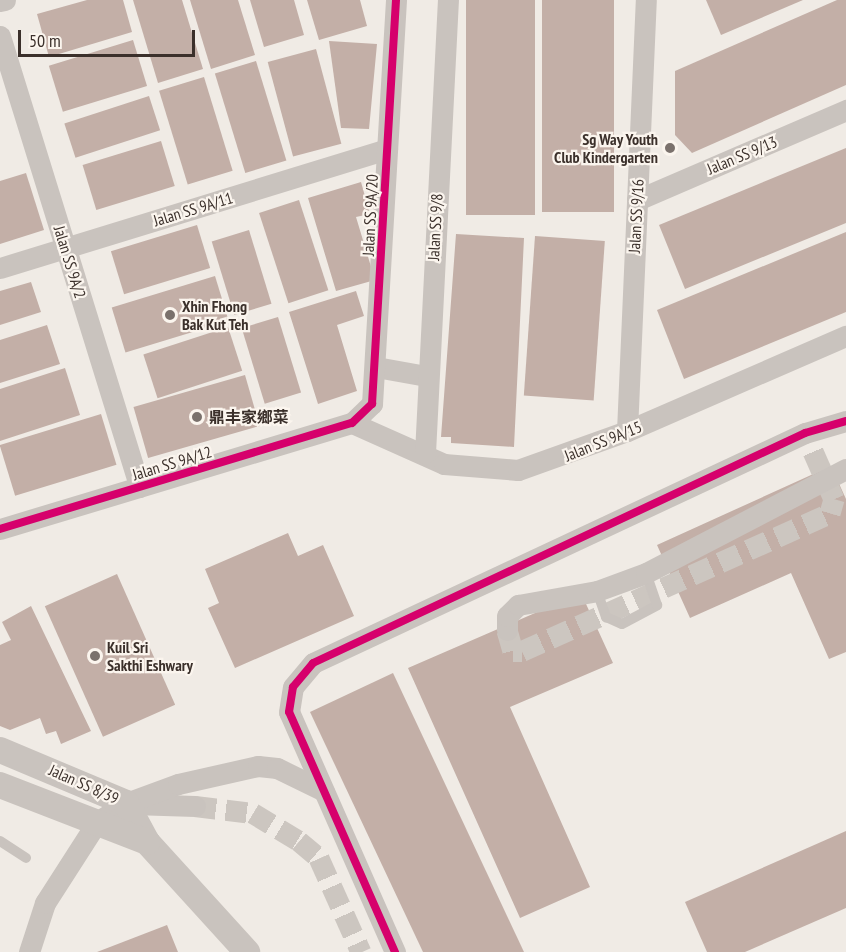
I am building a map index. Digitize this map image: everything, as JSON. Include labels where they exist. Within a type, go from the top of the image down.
[{"type":"street","points":[[0,2],[5,0]]},
{"type":"street","name":"Jalan SS 9A/20","points":[[352,423],[372,404],[376,367],[396,0]]},
{"type":"street","name":"Jalan SS 9/8","points":[[425,453],[426,376],[448,0]]},
{"type":"street","name":"Jalan SS 9/16","points":[[627,431],[646,0]]},
{"type":"street","name":"Jalan SS 9A/2","points":[[0,36],[140,487]]},
{"type":"street","name":"Jalan SS 9/13","points":[[637,200],[846,110]]},
{"type":"street","name":"Jalan SS 9A/11","points":[[0,268],[387,149]]},
{"type":"street","name":"Jalan SS 9A/15","points":[[352,423],[425,453],[444,464],[518,470],[627,431],[846,336]]},
{"type":"street","points":[[376,367],[426,376]]},
{"type":"street","points":[[395,952],[290,712],[293,687],[314,663],[805,433],[846,421]]},
{"type":"street","name":"Jalan SS 9A/12","points":[[0,529],[352,423]]},
{"type":"street","points":[[507,630],[507,616],[518,605],[597,591],[646,573],[841,472]]},
{"type":"street","name":"Jalan SS 8/39","points":[[0,750],[126,803],[147,842],[247,952]]},
{"type":"street","points":[[28,952],[45,903],[98,822],[126,803],[178,784],[267,767],[306,752]]},
{"type":"street","points":[[267,767],[324,791]]},
{"type":"street","name":"Jalan SS 8/39","points":[[0,785],[147,842]]},
{"type":"street","points":[[126,803],[195,806]]},
{"type":"lane","points":[[597,591],[606,617],[622,624],[657,605],[646,573]]},
{"type":"lane","points":[[0,841],[26,858]]},
{"type":"building","points":[[87,0],[123,0],[132,32],[49,57],[37,14]]},
{"type":"building","points":[[133,0],[182,0],[203,69],[158,83]]},
{"type":"building","points":[[190,0],[238,0],[255,55],[211,69]]},
{"type":"building","points":[[250,0],[294,0],[304,35],[264,47]]},
{"type":"building","points":[[307,0],[360,0],[367,26],[319,40]]},
{"type":"building","points":[[466,0],[535,0],[535,215],[466,215]]},
{"type":"building","points":[[542,0],[614,0],[614,212],[542,212]]},
{"type":"building","points":[[706,0],[803,0],[721,35]]},
{"type":"building","points":[[837,0],[846,0],[846,85],[692,153],[675,135],[675,71]]},
{"type":"building","points":[[133,40],[147,86],[63,112],[49,66]]},
{"type":"building","points":[[329,41],[377,44],[369,129],[341,128]]},
{"type":"building","points":[[316,49],[341,144],[293,157],[268,62]]},
{"type":"building","points":[[256,61],[286,160],[245,173],[215,74]]},
{"type":"building","points":[[204,77],[233,171],[188,184],[159,91]]},
{"type":"building","points":[[149,96],[160,130],[75,158],[64,124]]},
{"type":"building","points":[[161,141],[175,186],[96,210],[83,165]]},
{"type":"building","points":[[846,148],[846,223],[685,289],[659,225]]},
{"type":"building","points":[[26,173],[44,230],[0,244],[0,181]]},
{"type":"building","points":[[361,182],[370,214],[356,217],[375,280],[336,291],[308,198]]},
{"type":"building","points":[[299,200],[328,290],[288,303],[259,213]]},
{"type":"building","points":[[197,225],[210,268],[124,294],[111,251]]},
{"type":"building","points":[[249,230],[272,304],[234,315],[212,241]]},
{"type":"building","points":[[846,232],[846,312],[684,379],[657,310]]},
{"type":"building","points":[[456,234],[524,238],[514,447],[451,443],[451,437],[441,437]]},
{"type":"building","points":[[535,236],[605,241],[594,400],[524,396]]},
{"type":"building","name":"Xhin Fhong Bak Kut Teh","points":[[215,276],[229,321],[125,353],[112,308]]},
{"type":"building","points":[[31,282],[41,312],[0,325],[0,291]]},
{"type":"building","points":[[356,291],[364,316],[337,325],[357,391],[318,404],[289,312]]},
{"type":"building","points":[[278,317],[301,393],[265,404],[242,328]]},
{"type":"building","points":[[47,325],[60,364],[0,383],[0,340]]},
{"type":"building","points":[[228,327],[242,371],[158,398],[143,355]]},
{"type":"building","points":[[65,368],[80,415],[0,441],[0,389]]},
{"type":"building","name":"鼎丰家鄉菜","points":[[245,375],[260,426],[148,458],[133,407]]},
{"type":"building","points":[[101,414],[116,465],[15,496],[0,445]]},
{"type":"building","points":[[831,466],[846,499],[846,652],[829,659],[791,573],[690,618],[657,545]]},
{"type":"building","points":[[288,533],[298,556],[323,545],[354,616],[235,668],[208,608],[219,603],[205,569]]},
{"type":"building","points":[[117,574],[175,705],[103,737],[45,606]]},
{"type":"building","points":[[581,593],[613,663],[510,707],[590,887],[520,918],[408,668]]},
{"type":"building","points":[[31,606],[91,731],[61,744],[56,731],[46,734],[40,718],[10,730],[0,726],[0,645],[11,640],[2,622]]},
{"type":"building","points":[[393,673],[524,952],[423,952],[310,712]]},
{"type":"building","points":[[846,831],[846,908],[745,952],[707,952],[685,902]]},
{"type":"building","points":[[167,925],[178,952],[97,952]]},
{"type":"tunnel","points":[[507,630],[513,651],[522,651],[830,513],[834,499],[805,433]]},
{"type":"tunnel","points":[[195,806],[253,813],[299,841],[319,858],[361,952]]},
{"type":"cycle path","points":[[0,529],[352,423],[372,404],[396,0]]},
{"type":"cycle path","points":[[395,952],[289,712],[293,687],[313,663],[805,433],[846,421]]},
{"type":"place","name":"Sg Way Youth Club Kindergarten","points":[[670,148]]},
{"type":"place","name":"Xhin Fhong Bak Kut Teh","points":[[170,315]]},
{"type":"place","name":"鼎丰家鄉菜","points":[[197,417]]},
{"type":"place","name":"Kuil Sri Sakthi Eshwary","points":[[95,656]]}]
